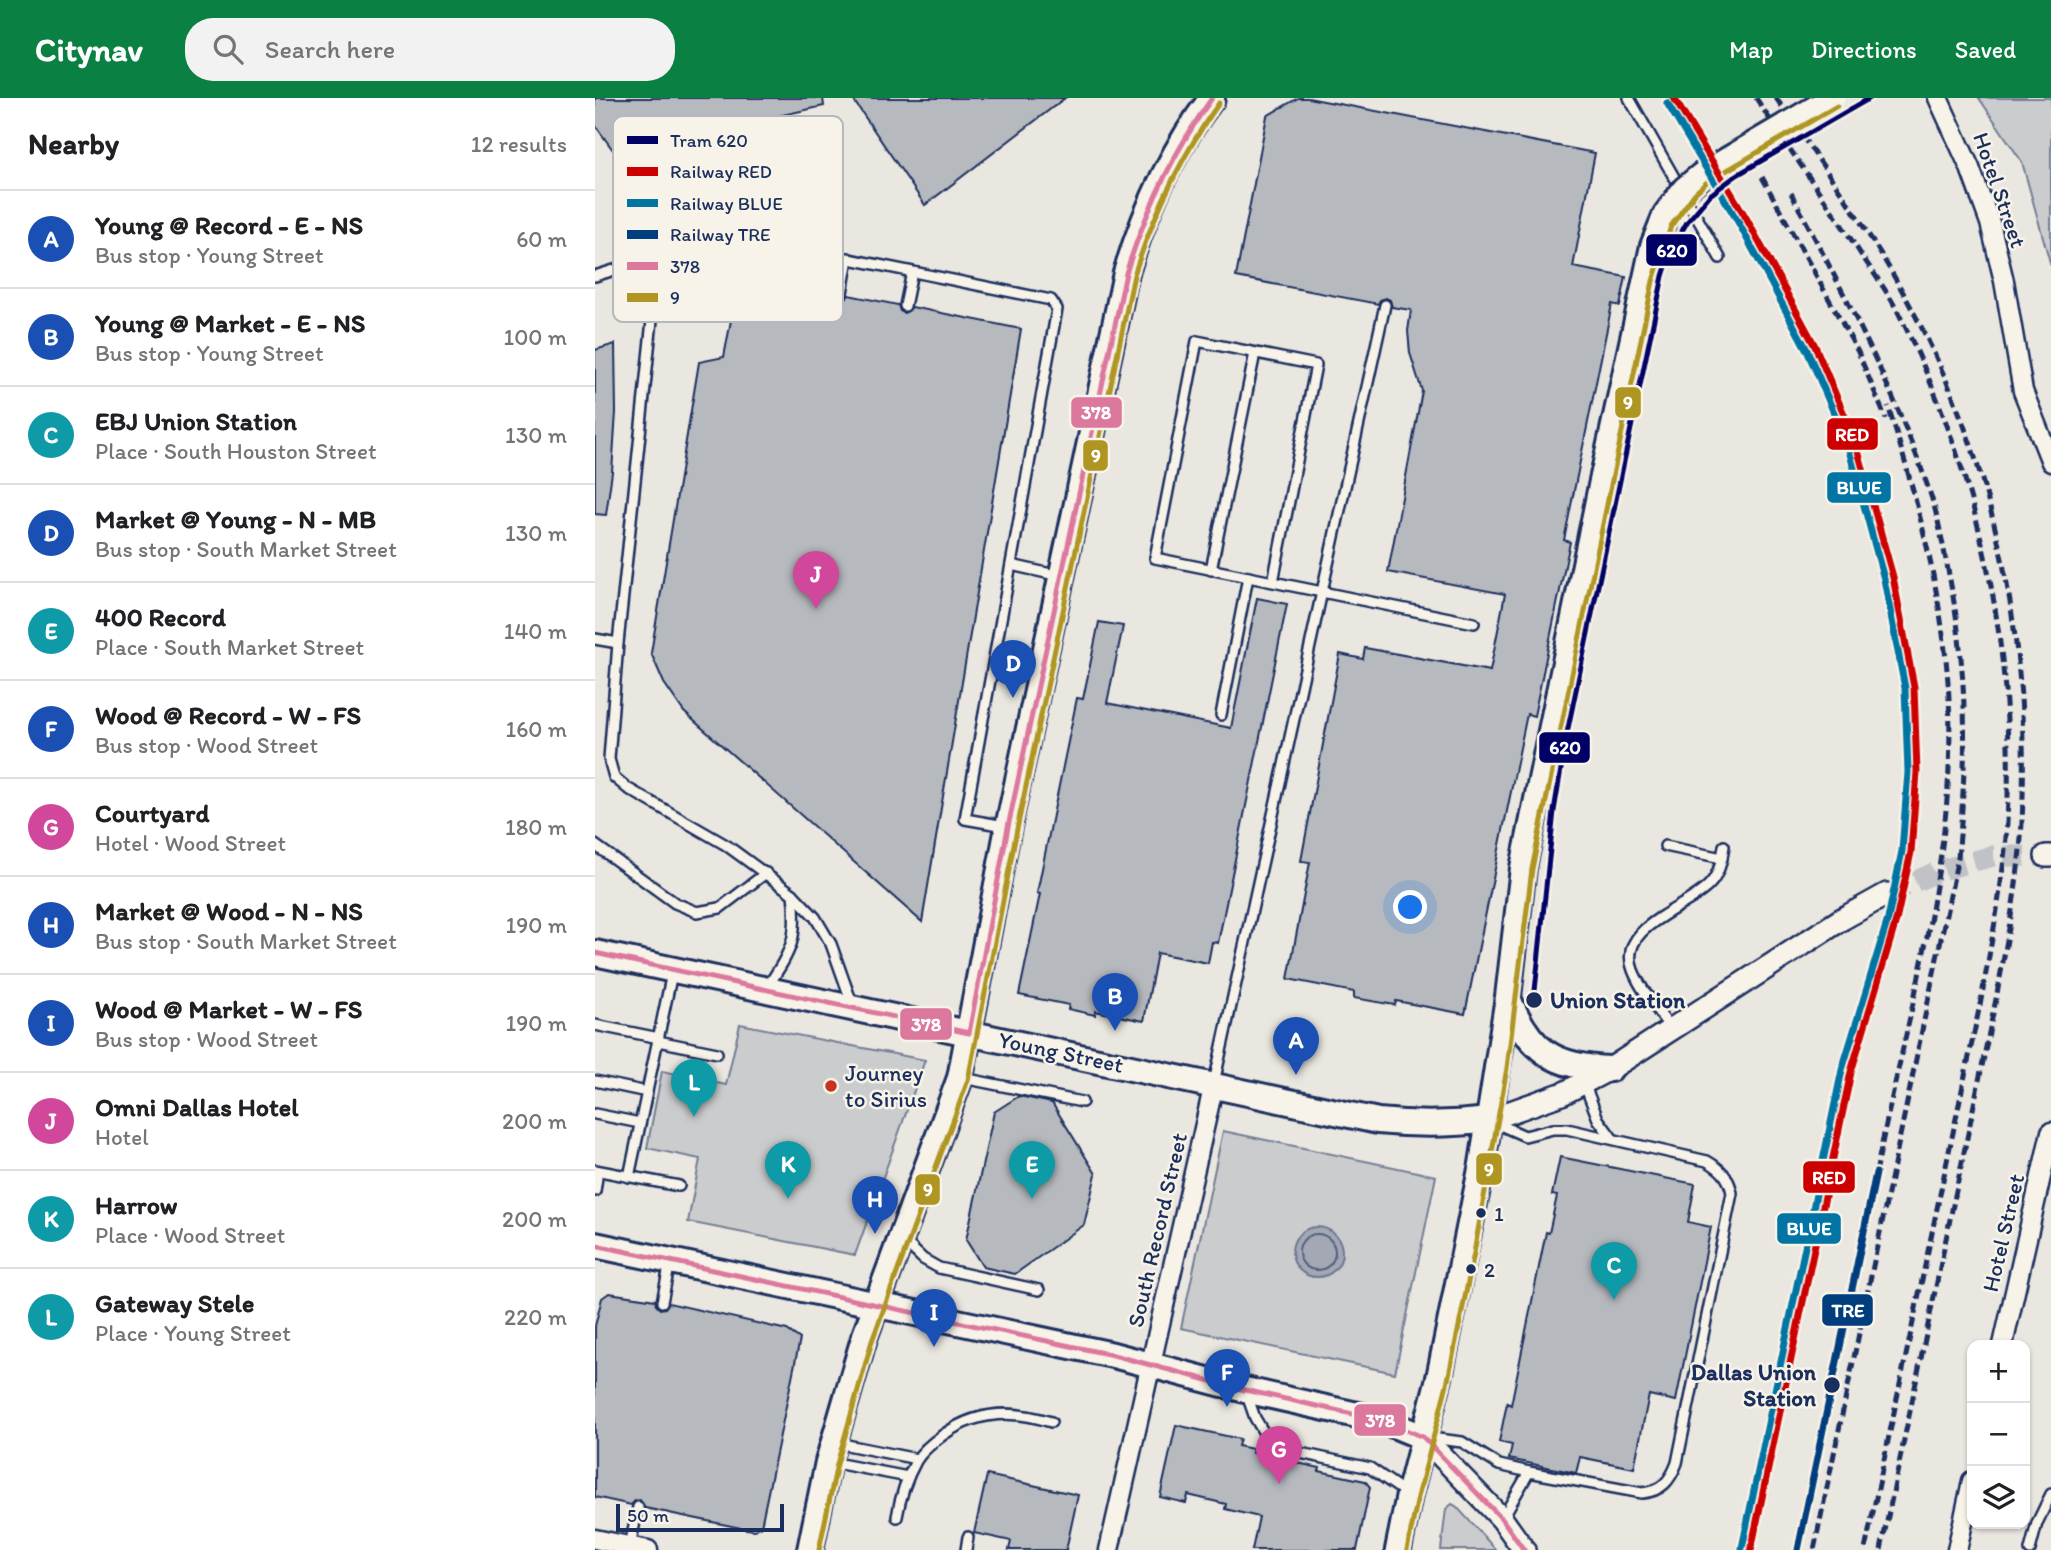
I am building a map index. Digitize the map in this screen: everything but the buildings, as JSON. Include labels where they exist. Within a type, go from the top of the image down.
[{"type":"main road","points":[[810,1550],[831,1452],[876,1305],[960,1078],[1008,827],[1126,273],[1138,233],[1168,167],[1212,98]]},
{"type":"main road","points":[[1398,1550],[1449,1327],[1482,1164],[1508,997],[1523,868],[1653,246],[1666,214],[1685,189],[1702,175],[1833,98]]},
{"type":"main road","name":"Young Street","points":[[595,953],[1378,1121],[1445,1125],[1488,1119]]},
{"type":"main road","points":[[1508,997],[1521,1026],[1545,1052],[1581,1068],[1610,1069]]},
{"type":"main road","points":[[595,1245],[1112,1355],[1245,1390],[1384,1421],[1423,1437]]},
{"type":"street","name":"Hotel Street","points":[[1938,98],[1971,168],[1990,223],[2004,281],[2024,391],[2051,462]]},
{"type":"street","points":[[1488,1119],[1564,1093],[1610,1069],[1842,919],[1887,894]]},
{"type":"street","name":"South Record Street","points":[[1109,1550],[1214,1084]]},
{"type":"street","name":"Hotel Street","points":[[2004,1340],[2051,1132]]},
{"type":"street","points":[[1423,1437],[1501,1519],[1524,1550]]},
{"type":"street","points":[[1957,1550],[1967,1504]]},
{"type":"street","points":[[595,1539],[639,1548]]},
{"type":"lane","points":[[1629,98],[1720,258]]},
{"type":"lane","points":[[843,257],[1052,300],[1056,309],[965,819],[1008,827]]},
{"type":"lane","points":[[843,287],[848,258]]},
{"type":"lane","points":[[595,276],[613,270]]},
{"type":"lane","points":[[905,306],[912,272]]},
{"type":"lane","points":[[1214,1084],[1385,306]]},
{"type":"lane","points":[[652,322],[618,643],[609,759],[614,776],[627,788],[726,845],[793,894],[815,916],[831,944],[854,1007]]},
{"type":"lane","points":[[1273,582],[1316,365],[1198,341],[1155,558],[1474,623]]},
{"type":"lane","points":[[1211,570],[1255,353]]},
{"type":"lane","points":[[1010,565],[1061,577]]},
{"type":"lane","points":[[1221,715],[1248,577]]},
{"type":"lane","points":[[595,639],[618,643]]},
{"type":"lane","points":[[595,845],[675,903],[697,912],[720,908],[766,873]]},
{"type":"lane","points":[[1665,846],[1722,858]]},
{"type":"lane","points":[[1671,1031],[1633,971],[1630,957],[1632,950],[1643,930],[1708,886],[1722,858],[1724,846]]},
{"type":"lane","points":[[766,989],[790,952],[796,919],[793,894]]},
{"type":"lane","points":[[629,1177],[673,970]]},
{"type":"lane","points":[[595,1025],[717,1053]]},
{"type":"lane","points":[[960,1078],[1082,1102]]},
{"type":"lane","points":[[595,1081],[647,1092]]},
{"type":"lane","points":[[1584,1083],[1598,1119],[1613,1139]]},
{"type":"lane","points":[[595,1114],[640,1123]]},
{"type":"lane","points":[[1423,1437],[1462,1442],[1499,1465],[1642,1493],[1654,1492],[1663,1487],[1672,1476],[1677,1463],[1732,1193],[1730,1182],[1719,1167],[1707,1161],[1567,1129],[1553,1129],[1525,1136],[1488,1119]]},
{"type":"lane","points":[[595,1191],[597,1170],[679,1186]]},
{"type":"lane","points":[[900,1238],[923,1259],[939,1268],[1039,1290]]},
{"type":"lane","points":[[662,1302],[670,1261]]},
{"type":"lane","points":[[1245,1390],[1255,1418],[1268,1438],[1291,1451],[1370,1468],[1409,1495]]},
{"type":"lane","points":[[897,1517],[900,1499],[917,1459],[931,1444],[954,1427],[972,1418],[1012,1413],[1051,1422]]},
{"type":"lane","points":[[831,1452],[917,1459]]},
{"type":"lane","points":[[831,1452],[908,1477]]},
{"type":"lane","points":[[1501,1519],[1529,1472]]},
{"type":"lane","points":[[2030,1550],[2037,1523],[2050,1500]]},
{"type":"lane","points":[[638,1507],[639,1548]]},
{"type":"lane","points":[[966,1550],[968,1537]]},
{"type":"shaded area","points":[[1979,98],[2051,98],[2051,266],[2022,162]]},
{"type":"shaded area","points":[[740,1024],[925,1060],[855,1255],[688,1222],[700,1159],[647,1148],[662,1071],[726,1085]]},
{"type":"shaded area","points":[[1223,1131],[1436,1176],[1395,1373],[1181,1328]]},
{"type":"shaded area","points":[[1452,1504],[1496,1550],[1441,1550],[1446,1509]]},
{"type":"water","points":[[1317,1227],[1335,1234],[1342,1252],[1335,1270],[1317,1277],[1299,1270],[1292,1252],[1299,1234]]},
{"type":"tunnel","points":[[1887,894],[1941,870],[1993,856],[2046,856]]},
{"type":"railway","points":[[1756,98],[1886,292],[1927,374],[1970,497],[1986,561],[1998,625],[2005,690],[2007,822],[1997,909],[1982,995],[1865,1550]]},
{"type":"railway","points":[[1776,98],[1882,256],[1942,371],[1966,432],[2002,559],[2020,690],[2022,822],[2012,911],[1881,1550]]},
{"type":"railway","points":[[1762,177],[1858,352],[1886,419]]},
{"type":"railway","points":[[1791,193],[1884,378],[1930,493],[1954,602],[1964,710],[1958,857],[1814,1550]]},
{"type":"railway","points":[[1876,1173],[1917,986],[1940,860],[1950,734],[1947,670],[1932,570],[1888,406]]},
{"type":"tram line","name":"620","points":[[1534,1000],[1554,811],[1567,733],[1663,276],[1671,251],[1687,222],[1710,195],[1737,175],[1870,98]]},
{"type":"rail line","name":"RED","points":[[1674,98],[1745,216],[1815,346],[1855,440],[1893,577],[1914,687],[1917,772],[1911,852],[1896,921],[1851,1072],[1751,1550]]},
{"type":"rail line","name":"BLUE","points":[[1667,103],[1737,220],[1807,350],[1847,443],[1884,579],[1905,688],[1908,772],[1902,851],[1888,919],[1842,1070],[1742,1548]]},
{"type":"rail line","name":"TRE","points":[[1798,1550],[1876,1173]]},
{"type":"transit line","name":"378","points":[[595,953],[969,1033],[1008,827],[1126,273],[1162,182],[1185,139],[1212,98]]},
{"type":"transit line","name":"9","points":[[819,1550],[837,1464],[872,1341],[968,1080],[1017,829],[1134,275],[1150,229],[1170,186],[1219,103]]},
{"type":"transit line","name":"9","points":[[1407,1550],[1448,1380],[1474,1253],[1507,1068],[1532,869],[1653,281],[1671,226],[1695,193],[1707,182],[1837,106]]},
{"type":"transit line","name":"378","points":[[595,1245],[1113,1355],[1245,1390],[1384,1421],[1423,1437],[1502,1519],[1524,1550]]},
{"type":"place","name":"Omni Dallas Hotel","points":[[816,609]]},
{"type":"place","name":"Market @ Young - N - MB","points":[[1013,698]]},
{"type":"place","name":"Union Station","points":[[1534,1000]]},
{"type":"place","name":"Young @ Market - E - NS","points":[[1115,1031]]},
{"type":"place","name":"Young @ Record - E - NS","points":[[1296,1075]]},
{"type":"place","name":"Journey to Sirius","points":[[831,1086]]},
{"type":"place","name":"Gateway Stele","points":[[694,1117]]},
{"type":"place","name":"Harrow","points":[[788,1199]]},
{"type":"place","name":"400 Record","points":[[1032,1199]]},
{"type":"place","name":"1","points":[[1481,1213]]},
{"type":"place","name":"Market @ Wood - N - NS","points":[[875,1234]]},
{"type":"place","name":"2","points":[[1471,1269]]},
{"type":"place","name":"EBJ Union Station","points":[[1614,1300]]},
{"type":"place","name":"Wood @ Market - W - FS","points":[[934,1347]]},
{"type":"place","name":"Dallas Union Station","points":[[1832,1385]]},
{"type":"place","name":"Wood @ Record - W - FS","points":[[1227,1407]]},
{"type":"place","name":"Courtyard","points":[[1279,1484]]}]
